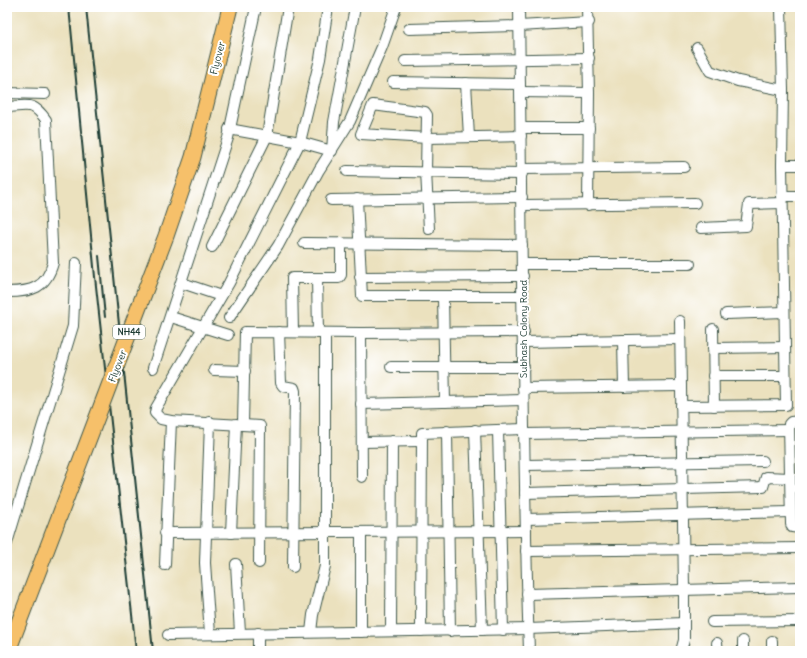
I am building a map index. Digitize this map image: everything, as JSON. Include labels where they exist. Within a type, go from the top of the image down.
[{"type":"highway","name":"Flyover","points":[[7,626],[160,224],[196,116],[224,7]]},
{"type":"highway","name":"Flyover","points":[[8,651],[166,236],[190,164],[230,7]]},
{"type":"street","points":[[154,368],[182,283],[229,129],[256,7]]},
{"type":"street","points":[[212,247],[267,136],[288,7]]},
{"type":"street","points":[[260,563],[261,427],[259,425],[171,421],[158,417],[155,413],[156,408],[221,296],[300,142],[320,59],[328,7]]},
{"type":"street","points":[[332,151],[334,122],[355,7]]},
{"type":"street","points":[[229,318],[278,246],[320,170],[350,121],[382,47],[396,7]]},
{"type":"street","name":"Subhash Colony Road","points":[[519,7],[524,337],[523,400],[528,651]]},
{"type":"street","points":[[587,7],[589,22],[588,58],[590,93],[588,205]]},
{"type":"street","points":[[681,406],[786,406],[782,199],[783,90],[781,7]]},
{"type":"street","points":[[409,29],[520,26],[589,22]]},
{"type":"street","points":[[697,48],[710,71],[738,81],[783,90]]},
{"type":"street","points":[[405,61],[588,58]]},
{"type":"street","points":[[393,82],[466,83],[590,93]]},
{"type":"street","points":[[466,83],[469,137]]},
{"type":"street","points":[[7,93],[45,94]]},
{"type":"street","points":[[429,229],[429,198],[426,171],[427,138],[427,115],[423,111],[373,105],[361,134],[427,138],[469,137],[589,128]]},
{"type":"street","points":[[7,107],[32,106],[38,109],[46,120],[54,263],[50,277],[35,288],[21,292],[7,292]]},
{"type":"street","points":[[229,129],[300,142],[332,151]]},
{"type":"street","points":[[782,165],[800,165]]},
{"type":"street","points":[[347,171],[522,172],[588,168],[684,167]]},
{"type":"street","points":[[701,228],[746,226],[749,204],[800,196]]},
{"type":"street","points":[[331,200],[429,198],[588,205],[696,203]]},
{"type":"street","points":[[357,199],[360,243],[360,294],[364,297],[523,296]]},
{"type":"street","points":[[304,242],[522,245]]},
{"type":"street","points":[[293,332],[291,280],[294,278],[337,279],[340,277],[341,243]]},
{"type":"street","points":[[7,543],[73,326],[76,263]]},
{"type":"street","points":[[523,264],[690,264]]},
{"type":"street","points":[[360,277],[523,276]]},
{"type":"street","points":[[311,632],[313,615],[325,566],[326,532],[321,333],[317,278]]},
{"type":"street","points":[[182,283],[221,296]]},
{"type":"street","points":[[443,297],[445,402]]},
{"type":"street","points":[[726,314],[784,312]]},
{"type":"street","points":[[171,317],[228,335]]},
{"type":"street","points":[[680,321],[684,588],[684,640],[681,651]]},
{"type":"street","points":[[713,328],[714,406]]},
{"type":"street","points":[[231,533],[245,371],[245,332],[444,333],[623,340],[680,339]]},
{"type":"street","points":[[279,332],[281,383],[283,386],[294,388],[295,391],[292,533],[293,567]]},
{"type":"street","points":[[361,333],[362,477]]},
{"type":"street","points":[[623,340],[624,387]]},
{"type":"street","points":[[713,348],[785,347]]},
{"type":"street","points":[[391,367],[524,367]]},
{"type":"street","points":[[214,370],[245,371]]},
{"type":"street","points":[[713,376],[785,376]]},
{"type":"street","points":[[523,388],[681,386]]},
{"type":"street","points":[[361,404],[523,400]]},
{"type":"street","points":[[165,565],[165,533],[171,421]]},
{"type":"street","points":[[800,421],[789,422],[790,512],[792,527],[800,528]]},
{"type":"street","points":[[210,422],[205,533],[205,562],[210,634]]},
{"type":"street","points":[[421,631],[421,440],[423,432],[475,430],[524,432],[789,430]]},
{"type":"street","points":[[475,430],[482,630]]},
{"type":"street","points":[[498,430],[504,630]]},
{"type":"street","points":[[447,431],[450,630]]},
{"type":"street","points":[[362,442],[421,440]]},
{"type":"street","points":[[391,631],[392,441]]},
{"type":"street","points":[[525,465],[763,461]]},
{"type":"street","points":[[525,493],[763,487],[766,477],[790,478]]},
{"type":"street","points":[[526,519],[790,512]]},
{"type":"street","points":[[165,533],[526,531]]},
{"type":"street","points":[[361,532],[361,632]]},
{"type":"street","points":[[526,551],[800,548]]},
{"type":"street","points":[[236,564],[240,634]]},
{"type":"street","points":[[527,594],[684,588],[800,587]]},
{"type":"street","points":[[712,622],[800,622]]},
{"type":"street","points":[[168,635],[504,630],[684,623]]},
{"type":"street","points":[[258,633],[258,651]]},
{"type":"railway","points":[[69,7],[95,277],[136,651]]},
{"type":"railway","points":[[86,7],[153,651]]},
{"type":"railway","points":[[99,256],[105,317]]}]
